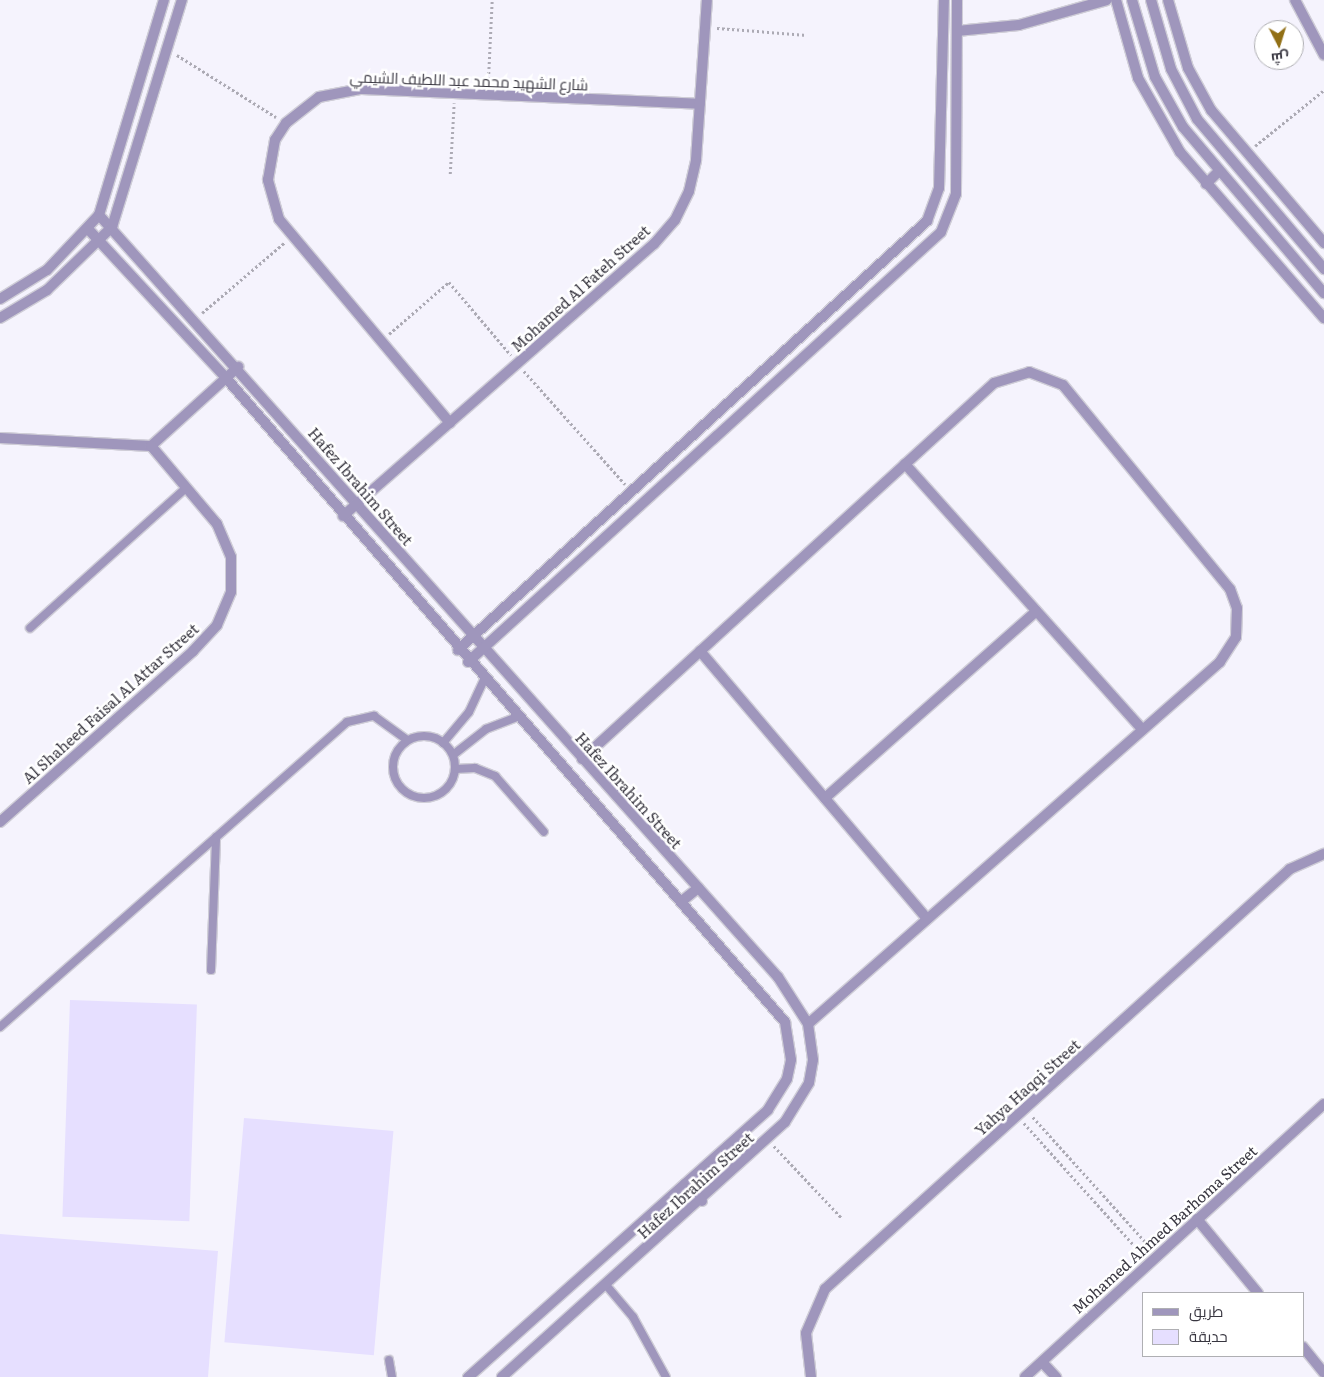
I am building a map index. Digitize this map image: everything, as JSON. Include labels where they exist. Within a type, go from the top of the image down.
[{"type":"street","points":[[0,299],[47,270],[89,230],[99,215],[164,0]]},
{"type":"street","points":[[0,318],[47,290],[102,240],[112,227],[182,0]]},
{"type":"street","name":"Mohamed Al Fateh Street","points":[[343,516],[654,244],[675,220],[689,191],[696,160],[707,0]]},
{"type":"street","points":[[458,650],[907,243],[927,221],[938,188],[944,0]]},
{"type":"street","points":[[468,662],[917,256],[941,232],[953,208],[957,80],[957,0]]},
{"type":"street","points":[[957,32],[1019,25],[1107,0]]},
{"type":"street","points":[[1116,0],[1138,78],[1157,116],[1206,184],[1324,318]]},
{"type":"street","points":[[1132,0],[1145,50],[1168,103],[1218,172],[1324,293]]},
{"type":"street","points":[[1151,0],[1171,69],[1197,118],[1324,269]]},
{"type":"street","points":[[1168,0],[1178,40],[1198,90],[1246,154],[1324,243]]},
{"type":"street","points":[[1295,0],[1324,55]]},
{"type":"street","points":[[942,80],[957,80]]},
{"type":"street","name":"شارع الشهيد محمد عبد اللطيف الشيمي","points":[[450,423],[292,236],[271,201],[268,180],[275,140],[286,123],[313,100],[340,90],[700,104]]},
{"type":"street","points":[[1206,184],[1218,172]]},
{"type":"street","name":"Hafez Ibrahim Street","points":[[99,215],[195,319],[472,637],[793,995],[808,1024],[813,1060],[809,1083],[798,1104],[768,1139],[702,1201],[504,1376]]},
{"type":"street","name":"Hafez Ibrahim Street","points":[[89,230],[102,240],[226,378],[468,662],[774,1005],[785,1022],[791,1060],[787,1078],[768,1110],[468,1377]]},
{"type":"street","points":[[907,243],[917,256]]},
{"type":"street","points":[[0,438],[151,446],[238,368]]},
{"type":"street","points":[[582,759],[1002,378],[1029,372],[1063,385],[1230,589],[1238,608],[1236,637],[1227,655],[808,1024]]},
{"type":"street","name":"Al Shaheed Faisal Al Attar Street","points":[[0,822],[217,625],[230,592],[230,557],[217,524],[151,446]]},
{"type":"street","points":[[905,464],[1142,729]]},
{"type":"street","points":[[824,798],[1036,611]]},
{"type":"street","points":[[700,651],[927,919]]},
{"type":"street","name":"Yahya Haqqi Street","points":[[811,1377],[806,1333],[825,1289],[1290,869],[1324,854]]},
{"type":"street","points":[[682,902],[698,888]]},
{"type":"street","name":"Mohamed Ahmed Barhoma Street","points":[[1025,1377],[1324,1104]]},
{"type":"street","points":[[685,1184],[702,1201]]},
{"type":"street","points":[[1197,1219],[1257,1292]]},
{"type":"street","points":[[1304,1348],[1320,1362],[1324,1373]]},
{"type":"street","points":[[1042,1362],[1056,1377]]},
{"type":"lane","points":[[30,628],[186,488]]},
{"type":"lane","points":[[443,743],[469,712],[484,680]]},
{"type":"lane","points":[[452,755],[486,729],[518,717]]},
{"type":"lane","points":[[0,1028],[352,718],[381,719],[407,740]]},
{"type":"lane","points":[[430,736],[443,743],[452,755],[455,770],[450,784],[433,798],[404,792],[394,780],[392,765],[396,751],[407,740],[430,736]]},
{"type":"lane","points":[[455,770],[475,768],[495,776],[544,832]]},
{"type":"lane","points":[[211,970],[216,837]]},
{"type":"lane","points":[[606,1285],[633,1316],[666,1377]]},
{"type":"lane","points":[[389,1360],[392,1377]]},
{"type":"path","points":[[487,95],[492,0]]},
{"type":"path","points":[[705,27],[807,35]]},
{"type":"path","points":[[167,49],[286,123]]},
{"type":"path","points":[[1246,154],[1324,90]]},
{"type":"path","points":[[450,174],[455,94]]},
{"type":"path","points":[[195,319],[292,236]]},
{"type":"path","points":[[381,341],[449,282],[632,492]]},
{"type":"path","points":[[1021,1112],[1158,1256]]},
{"type":"path","points":[[1021,1112],[1150,1263]]},
{"type":"path","points":[[768,1139],[841,1217]]},
{"type":"green space","points":[[70,1000],[197,1004],[189,1221],[62,1217]]},
{"type":"green space","points":[[244,1118],[393,1131],[374,1355],[224,1342]]},
{"type":"green space","points":[[0,1234],[218,1251],[208,1377],[0,1377]]}]
